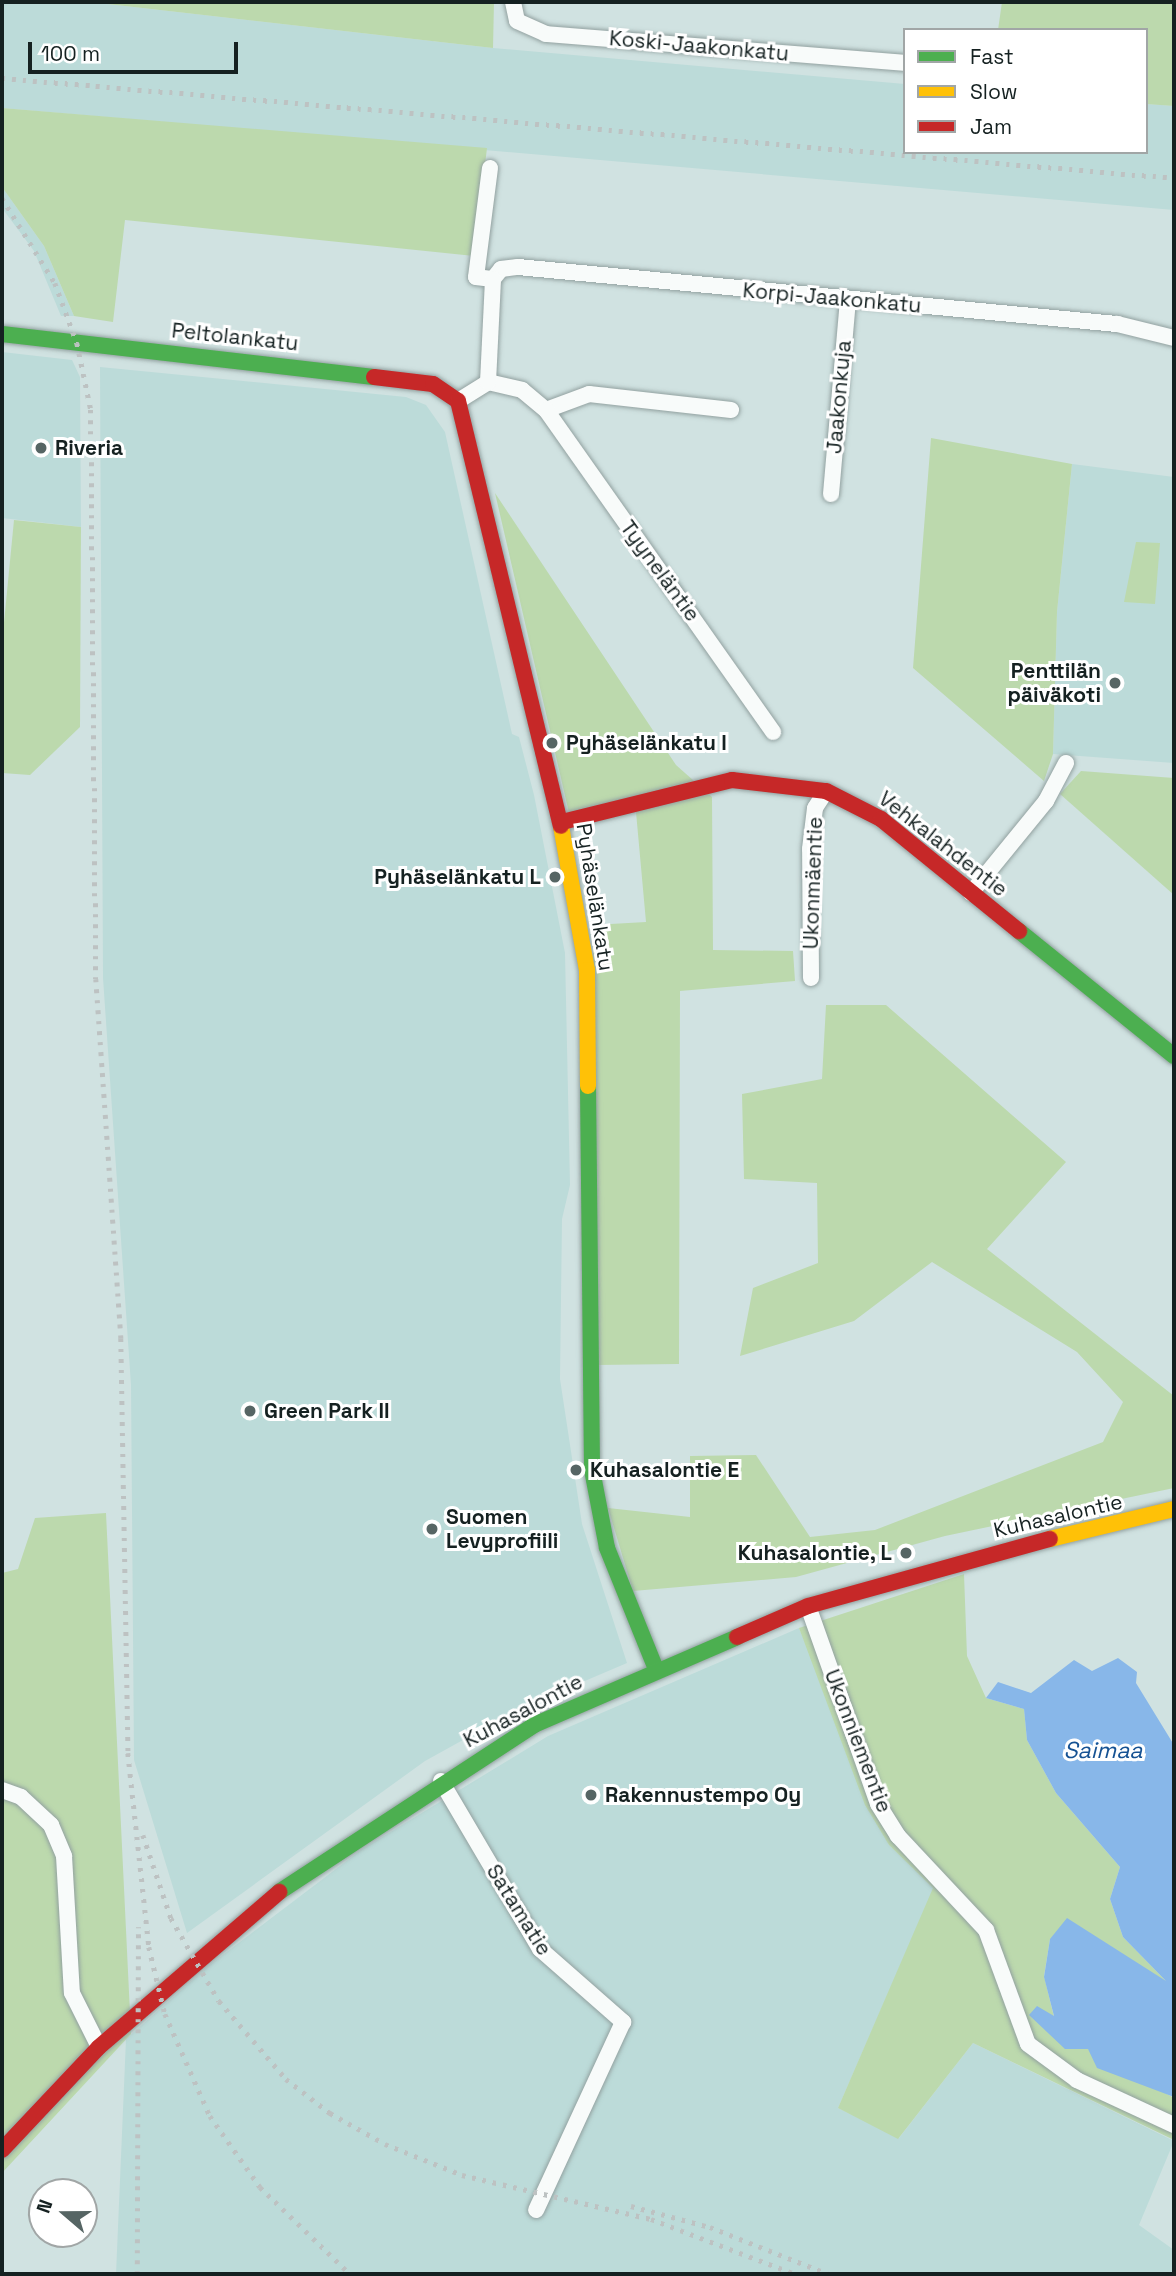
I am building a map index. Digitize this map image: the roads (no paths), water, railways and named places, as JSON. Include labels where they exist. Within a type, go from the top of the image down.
[{"type":"street","name":"Koski-Jaakonkatu","points":[[513,2],[517,21],[546,34],[903,63]]},
{"type":"street","points":[[488,382],[493,279],[476,277],[490,168]]},
{"type":"street","name":"Korpi-Jaakonkatu","points":[[493,279],[502,269],[518,267],[1117,324],[1174,338]]},
{"type":"street","name":"Jaakonkuja","points":[[831,494],[848,299]]},
{"type":"street","name":"Peltolankatu","points":[[2,334],[433,384],[458,401]]},
{"type":"street","points":[[458,401],[488,382],[522,390],[546,411],[589,394],[731,410]]},
{"type":"street","name":"Pyhäselänkatu","points":[[458,401],[562,822],[587,970],[592,1470],[607,1548],[655,1667]]},
{"type":"street","name":"Tyyneläntie","points":[[546,411],[773,732]]},
{"type":"street","points":[[971,893],[1046,800],[1066,763]]},
{"type":"street","name":"Vehkalahdentie","points":[[562,822],[732,780],[826,791],[867,808],[1174,1056]]},
{"type":"street","name":"Ukonmäentie","points":[[811,978],[810,849],[815,808],[826,791]]},
{"type":"street","name":"Kuhasalontie","points":[[2,2150],[99,2047],[248,1914],[441,1781],[534,1726],[655,1667],[808,1606],[949,1563],[1174,1509]]},
{"type":"street","name":"Ukonniementie","points":[[808,1606],[878,1804],[898,1836],[986,1930],[1028,2044],[1077,2080],[1174,2125]]},
{"type":"street","name":"Satamatie","points":[[441,1781],[540,1949],[623,2022],[536,2210]]},
{"type":"street","points":[[2,1790],[21,1797],[51,1825],[64,1856],[72,1993],[99,2047]]},
{"type":"water","name":"Saimaa","points":[[1118,1658],[1137,1672],[1136,1683],[1174,1745],[1174,2097],[1097,2068],[1088,2049],[1065,2049],[1029,2015],[1037,2006],[1054,2016],[1044,1977],[1050,1939],[1067,1918],[1166,1981],[1123,1937],[1110,1899],[1120,1867],[1056,1793],[1027,1740],[1024,1709],[986,1698],[998,1682],[1031,1693],[1074,1660],[1092,1671]]},
{"type":"railway","points":[[2,78],[1174,178]]},
{"type":"railway","points":[[2,198],[55,283],[77,343],[91,410],[96,979],[121,1338],[128,1753],[149,1947],[165,2014],[210,2116],[260,2187],[350,2274]]},
{"type":"railway","points":[[143,1835],[171,1918],[219,2001],[286,2079],[330,2113],[385,2144],[462,2175],[651,2219],[795,2274]]},
{"type":"railway","points":[[137,2274],[138,1927]]},
{"type":"railway","points":[[631,2206],[710,2227],[828,2274]]},
{"type":"place","name":"Riveria","points":[[41,448]]},
{"type":"place","name":"Penttilän päiväkoti","points":[[1115,683]]},
{"type":"place","name":"Pyhäselänkatu I","points":[[552,743]]},
{"type":"place","name":"Pyhäselänkatu L","points":[[555,877]]},
{"type":"place","name":"Green Park II","points":[[250,1411]]},
{"type":"place","name":"Kuhasalontie E","points":[[576,1470]]},
{"type":"place","name":"Suomen Levyprofiili","points":[[432,1529]]},
{"type":"place","name":"Kuhasalontie, L","points":[[906,1553]]},
{"type":"place","name":"Rakennustempo Oy","points":[[591,1795]]}]
